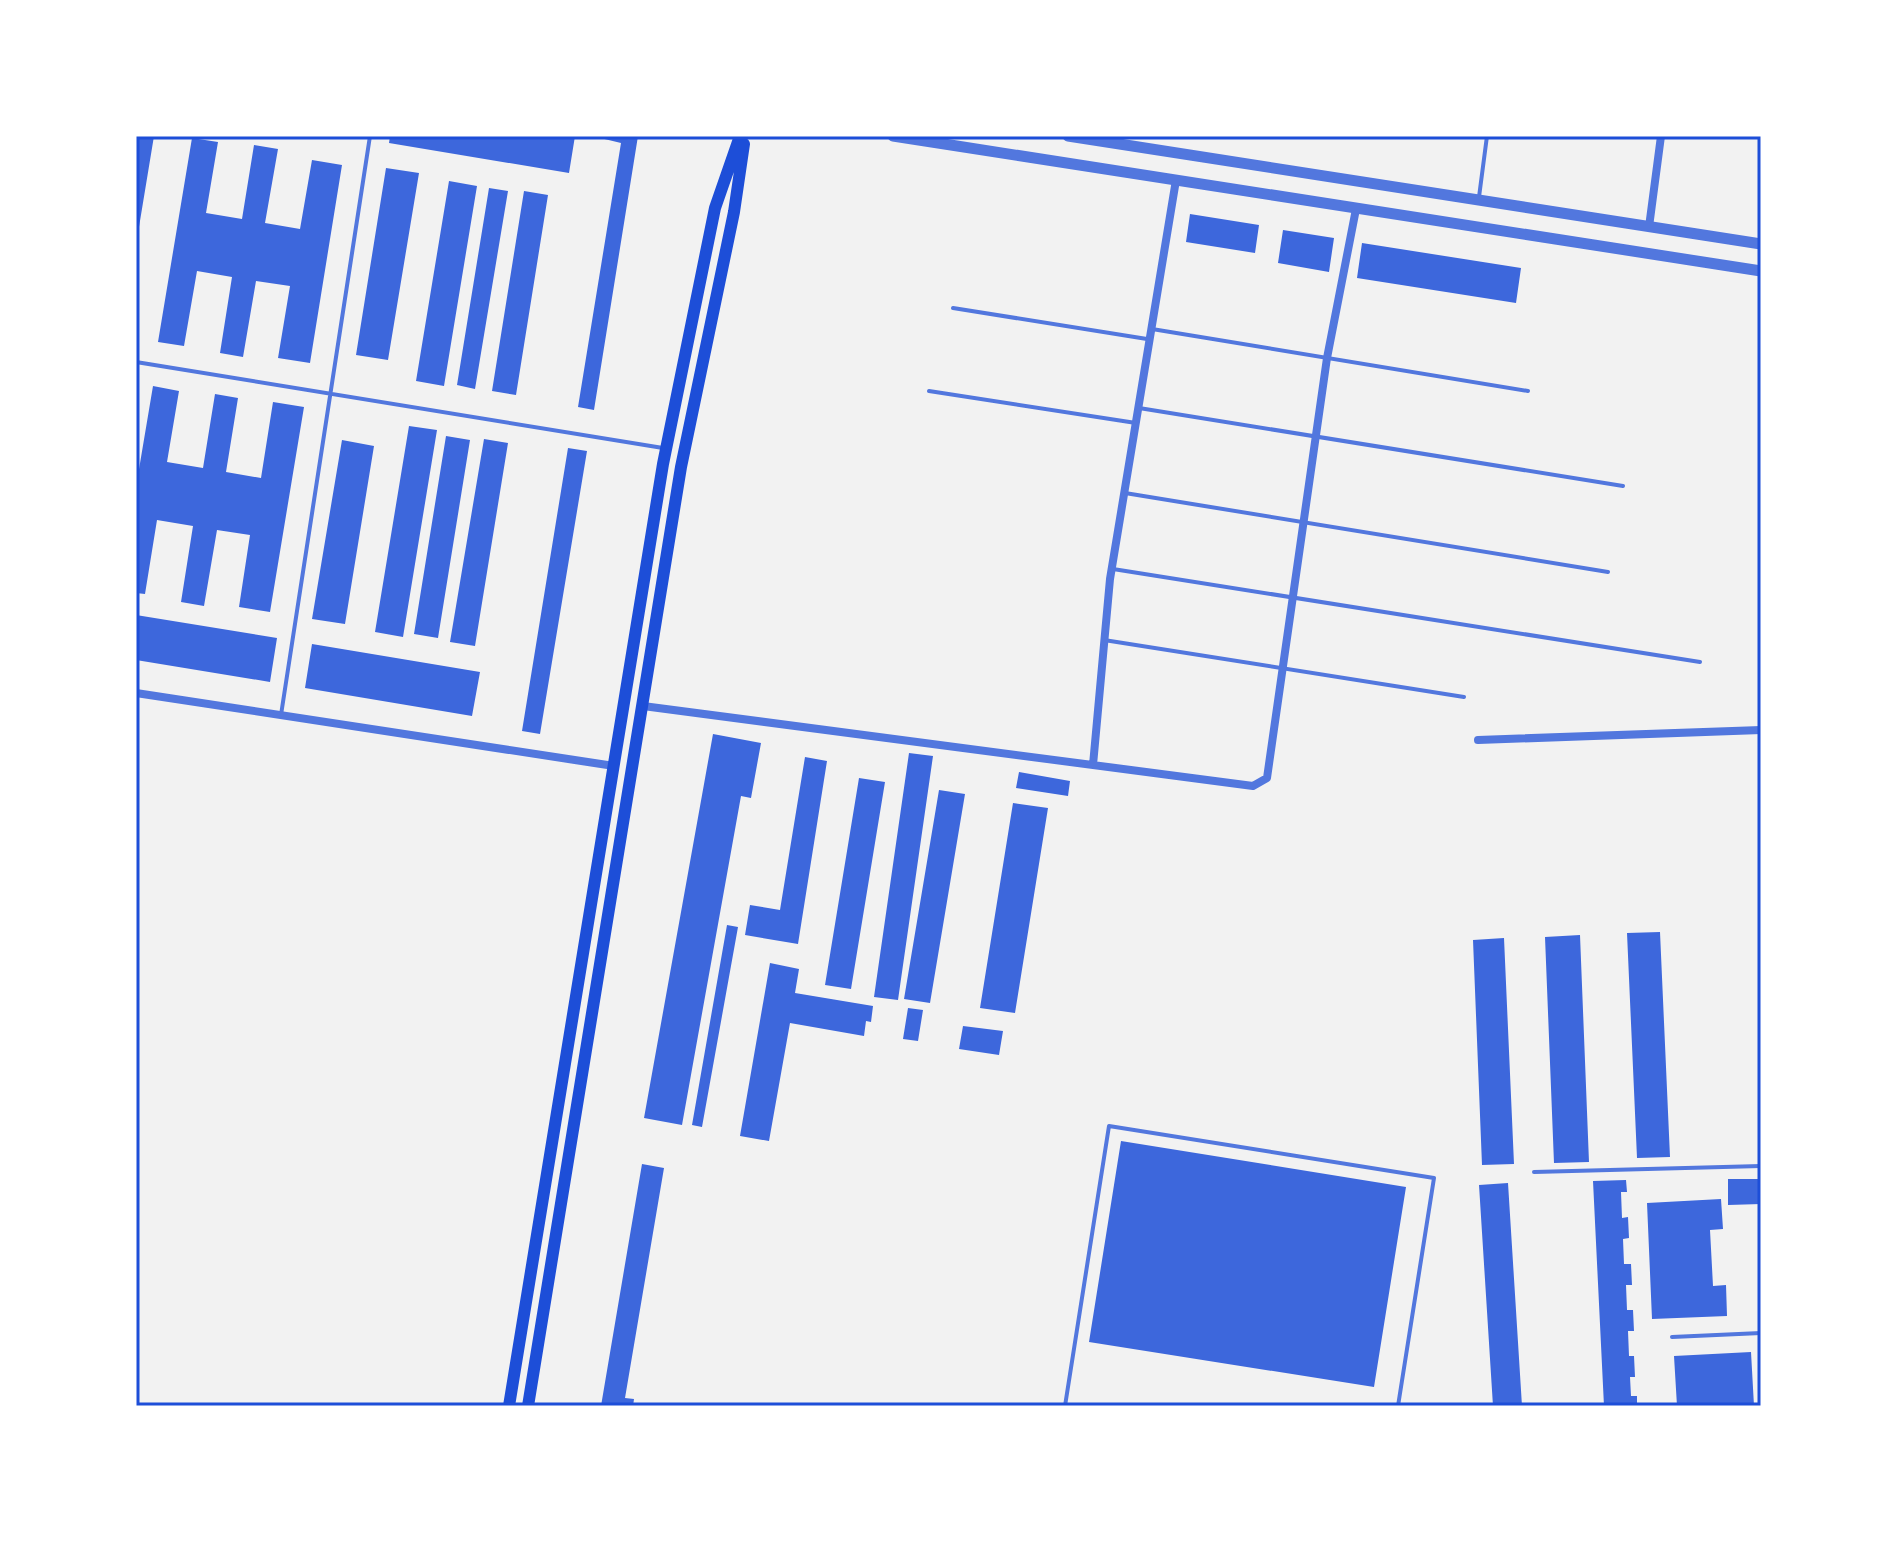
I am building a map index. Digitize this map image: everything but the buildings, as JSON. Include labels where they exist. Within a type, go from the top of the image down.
[{"type":"main road","points":[[509,1406],[666,449],[715,208],[743,136]]},
{"type":"main road","points":[[528,1406],[681,467],[734,212],[743,136]]},
{"type":"street","points":[[893,136],[1761,271]]},
{"type":"street","points":[[1068,136],[1761,244]]},
{"type":"street","points":[[1649,227],[1661,136]]},
{"type":"street","points":[[1093,765],[1111,568],[1176,180]]},
{"type":"street","points":[[643,706],[1253,786],[1260,784],[1267,778],[1327,358],[1356,209]]},
{"type":"street","points":[[136,693],[614,766]]},
{"type":"street","points":[[1478,740],[1761,730]]},
{"type":"lane","points":[[281,715],[370,136]]},
{"type":"lane","points":[[1479,200],[1487,136]]},
{"type":"lane","points":[[953,308],[1150,340]]},
{"type":"lane","points":[[1151,329],[1528,391]]},
{"type":"lane","points":[[136,362],[666,449]]},
{"type":"lane","points":[[929,391],[1136,423]]},
{"type":"lane","points":[[1138,408],[1623,486]]},
{"type":"lane","points":[[1124,493],[1608,572]]},
{"type":"lane","points":[[1111,568],[1700,662]]},
{"type":"lane","points":[[1104,640],[1464,697]]},
{"type":"lane","points":[[1065,1406],[1109,1126],[1434,1178],[1398,1406]]},
{"type":"lane","points":[[1534,1172],[1761,1166]]},
{"type":"lane","points":[[1672,1337],[1761,1333]]}]
